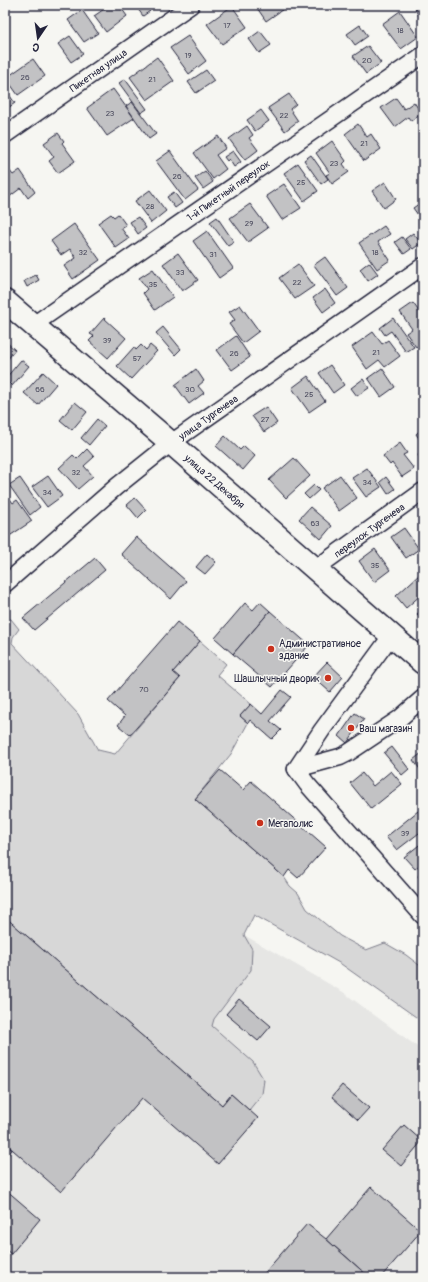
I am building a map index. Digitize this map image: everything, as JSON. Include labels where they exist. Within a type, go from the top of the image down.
[{"type":"main road","name":"улица 22 Декабря","points":[[5,301],[423,663]]},
{"type":"street","name":"Пикетная улица","points":[[5,135],[191,5]]},
{"type":"street","name":"1-й Пикетный переулок","points":[[33,325],[423,55]]},
{"type":"street","name":"улица Тургенева","points":[[5,584],[170,443],[423,266]]},
{"type":"street","name":"переулок Тургенева","points":[[315,569],[423,491]]},
{"type":"street","points":[[296,769],[322,730],[391,636]]},
{"type":"street","points":[[296,769],[340,757],[348,753],[399,719],[423,698]]},
{"type":"street","points":[[296,769],[423,916]]},
{"type":"shaded area","points":[[5,619],[11,619],[19,629],[13,637],[12,643],[78,714],[98,750],[115,754],[180,678],[173,672],[200,641],[226,664],[217,675],[251,704],[240,716],[248,723],[231,754],[195,799],[284,877],[290,886],[298,893],[307,909],[340,936],[366,950],[385,943],[406,955],[423,968],[423,1022],[341,964],[254,915],[244,935],[252,949],[251,970],[214,1019],[212,1026],[253,1062],[264,1080],[262,1094],[249,1110],[231,1094],[222,1105],[5,917]]},
{"type":"shaded area","points":[[5,797],[343,992],[423,1051],[423,1277],[5,1277]]},
{"type":"building","points":[[110,5],[119,5],[127,16],[106,32],[94,16]]},
{"type":"building","points":[[135,5],[145,5],[150,11],[143,16]]},
{"type":"building","points":[[255,5],[289,5],[266,21]]},
{"type":"building","points":[[423,5],[423,21],[415,10]]},
{"type":"building","points":[[232,6],[247,27],[222,44],[207,24]]},
{"type":"building","points":[[82,10],[98,33],[84,42],[68,20]]},
{"type":"building","points":[[400,11],[418,37],[401,49],[382,24]]},
{"type":"building","points":[[360,25],[368,36],[355,45],[347,34]]},
{"type":"building","points":[[260,31],[271,45],[259,53],[249,39]]},
{"type":"building","points":[[70,36],[83,54],[71,62],[58,44]]},
{"type":"building","points":[[188,36],[206,61],[189,74],[170,48]]},
{"type":"building","points":[[368,46],[381,63],[366,74],[353,56]]},
{"type":"building","points":[[157,57],[174,81],[147,100],[130,77]]},
{"type":"building","points":[[33,59],[45,76],[18,95],[6,78]]},
{"type":"building","points":[[206,70],[214,81],[196,93],[188,82]]},
{"type":"building","points":[[125,79],[147,109],[141,113],[119,83]]},
{"type":"building","points":[[5,89],[15,103],[5,110]]},
{"type":"building","points":[[113,89],[134,118],[107,136],[87,108]]},
{"type":"building","points":[[289,94],[296,104],[290,109],[298,121],[285,131],[268,108]]},
{"type":"building","points":[[396,98],[404,109],[414,102],[421,113],[411,121],[408,117],[395,127],[381,108]]},
{"type":"building","points":[[132,102],[156,134],[149,139],[126,106]]},
{"type":"building","points":[[261,110],[269,121],[255,131],[247,120]]},
{"type":"building","points":[[358,124],[367,137],[371,134],[381,149],[364,161],[345,134]]},
{"type":"building","points":[[247,126],[253,135],[249,138],[258,150],[245,160],[229,139]]},
{"type":"building","points":[[58,133],[64,141],[62,143],[75,161],[58,173],[49,161],[54,157],[44,143]]},
{"type":"building","points":[[218,136],[226,148],[216,155],[226,169],[213,179],[194,153]]},
{"type":"building","points":[[332,141],[346,161],[343,164],[349,172],[332,184],[326,175],[330,173],[316,153]]},
{"type":"building","points":[[170,151],[198,190],[185,200],[156,161]]},
{"type":"building","points":[[233,151],[241,162],[234,167],[229,159],[227,161],[224,157]]},
{"type":"building","points":[[311,155],[328,179],[321,184],[304,160]]},
{"type":"building","points":[[298,163],[318,191],[304,201],[284,173]]},
{"type":"building","points":[[5,165],[13,175],[20,170],[35,192],[28,198],[21,188],[9,197],[5,191]]},
{"type":"building","points":[[205,171],[213,182],[203,189],[195,178]]},
{"type":"building","points":[[385,182],[396,199],[384,208],[372,191]]},
{"type":"building","points":[[284,184],[301,208],[282,220],[266,196]]},
{"type":"building","points":[[150,190],[166,211],[151,223],[135,201]]},
{"type":"building","points":[[174,192],[182,203],[175,208],[167,197]]},
{"type":"building","points":[[423,201],[423,222],[413,208]]},
{"type":"building","points":[[250,204],[268,228],[248,242],[230,218]]},
{"type":"building","points":[[111,214],[114,217],[118,214],[126,225],[121,228],[129,239],[116,248],[98,223]]},
{"type":"building","points":[[138,217],[146,228],[138,234],[130,222]]},
{"type":"building","points":[[217,217],[234,242],[228,246],[210,222]]},
{"type":"building","points":[[74,224],[100,260],[73,279],[64,266],[76,258],[70,249],[61,255],[51,241]]},
{"type":"building","points":[[384,226],[390,234],[378,242],[390,260],[377,269],[359,243]]},
{"type":"building","points":[[207,231],[233,268],[219,278],[193,241]]},
{"type":"building","points":[[413,233],[421,243],[413,249],[405,239]]},
{"type":"building","points":[[402,237],[411,249],[404,254],[395,242]]},
{"type":"building","points":[[178,253],[198,280],[182,291],[163,264]]},
{"type":"building","points":[[325,257],[348,288],[337,296],[314,265]]},
{"type":"building","points":[[369,262],[378,274],[368,281],[360,269]]},
{"type":"building","points":[[298,264],[314,286],[295,299],[279,278]]},
{"type":"building","points":[[153,269],[173,297],[155,310],[143,293],[147,289],[139,278]]},
{"type":"building","points":[[36,275],[39,280],[27,287],[24,281]]},
{"type":"building","points":[[325,289],[335,303],[323,312],[313,298]]},
{"type":"building","points":[[413,303],[423,317],[423,342],[416,347],[406,333],[412,329],[400,312]]},
{"type":"building","points":[[240,305],[259,331],[243,343],[229,324],[235,320],[229,312]]},
{"type":"building","points":[[104,318],[126,338],[108,358],[89,341],[94,336],[90,334]]},
{"type":"building","points":[[393,318],[414,347],[406,352],[391,331],[385,335],[380,328]]},
{"type":"building","points":[[163,327],[181,349],[175,355],[156,333]]},
{"type":"building","points":[[373,332],[382,344],[388,340],[400,356],[385,367],[379,360],[367,369],[352,347]]},
{"type":"building","points":[[236,336],[250,357],[232,370],[217,350]]},
{"type":"building","points":[[5,341],[15,350],[7,360],[5,358]]},
{"type":"building","points":[[141,345],[146,350],[150,345],[157,351],[131,379],[117,366],[134,347],[136,350]]},
{"type":"building","points":[[21,360],[29,366],[12,386],[5,379]]},
{"type":"building","points":[[330,365],[344,385],[333,393],[319,373]]},
{"type":"building","points":[[382,368],[395,387],[381,397],[368,378]]},
{"type":"building","points":[[196,369],[204,381],[198,386],[204,393],[189,404],[175,385]]},
{"type":"building","points":[[43,372],[56,384],[38,405],[24,393]]},
{"type":"building","points":[[308,376],[325,401],[309,412],[292,388]]},
{"type":"building","points":[[363,379],[369,388],[357,396],[351,388]]},
{"type":"building","points":[[75,402],[87,412],[72,430],[60,420]]},
{"type":"building","points":[[266,407],[277,423],[264,432],[252,416]]},
{"type":"building","points":[[97,419],[105,426],[89,445],[81,438]]},
{"type":"building","points":[[423,428],[423,444],[416,434]]},
{"type":"building","points":[[225,436],[240,450],[244,446],[255,456],[243,470],[216,446]]},
{"type":"building","points":[[400,443],[407,453],[403,455],[414,469],[402,477],[392,463],[390,465],[383,456]]},
{"type":"building","points":[[87,449],[94,457],[84,466],[93,476],[78,489],[59,468],[73,455],[77,459]]},
{"type":"building","points":[[423,452],[423,462],[418,455]]},
{"type":"building","points":[[294,458],[310,476],[286,498],[269,480]]},
{"type":"building","points":[[367,468],[381,487],[366,497],[352,478]]},
{"type":"building","points":[[340,475],[357,498],[339,511],[322,488]]},
{"type":"building","points":[[48,476],[62,496],[47,507],[32,487]]},
{"type":"building","points":[[386,477],[395,489],[388,494],[380,482]]},
{"type":"building","points":[[20,478],[40,507],[30,515],[9,485]]},
{"type":"building","points":[[314,485],[319,490],[309,499],[304,494]]},
{"type":"building","points":[[5,492],[13,503],[17,500],[32,521],[5,539]]},
{"type":"building","points":[[135,498],[146,510],[138,518],[127,505]]},
{"type":"building","points":[[310,507],[332,526],[321,539],[299,519]]},
{"type":"building","points":[[404,528],[419,549],[406,558],[391,537]]},
{"type":"building","points":[[136,537],[186,581],[171,599],[121,554]]},
{"type":"building","points":[[375,549],[390,570],[374,582],[359,561]]},
{"type":"building","points":[[207,554],[216,562],[205,574],[196,567]]},
{"type":"building","points":[[95,558],[105,570],[34,630],[23,618]]},
{"type":"building","points":[[420,574],[423,577],[423,595],[422,594],[406,608],[396,596]]},
{"type":"building","points":[[260,602],[270,611],[233,654],[215,638],[245,603],[253,610]]},
{"type":"building","points":[[423,608],[423,620],[417,614]]},
{"type":"building","name":"Административное здание","points":[[270,611],[309,645],[272,687],[233,654]]},
{"type":"building","points":[[177,622],[200,641],[173,672],[180,678],[130,735],[118,725],[125,716],[108,701]]},
{"type":"building","points":[[327,662],[343,677],[330,692],[313,677]]},
{"type":"building","points":[[282,690],[291,697],[270,721],[281,730],[272,739],[250,720],[248,723],[240,716],[251,704],[262,714]]},
{"type":"building","name":"Ваш магазин","points":[[355,713],[364,719],[347,743],[339,736]]},
{"type":"building","points":[[392,747],[409,769],[402,775],[384,753]]},
{"type":"building","points":[[423,752],[423,773],[413,760]]},
{"type":"building","name":"Мегаполис","points":[[220,770],[243,790],[251,781],[326,847],[298,878],[289,870],[284,877],[195,799]]},
{"type":"building","points":[[391,771],[402,784],[371,809],[350,783],[362,773],[373,786]]},
{"type":"building","points":[[418,811],[423,817],[423,830],[397,850],[386,837]]},
{"type":"building","points":[[423,842],[423,862],[415,869],[404,857]]},
{"type":"building","points":[[423,872],[423,882],[418,876]]},
{"type":"building","points":[[5,917],[222,1105],[231,1094],[258,1118],[218,1164],[142,1098],[61,1192],[5,1143]]},
{"type":"building","points":[[239,999],[271,1026],[258,1041],[226,1014]]},
{"type":"building","points":[[342,1085],[369,1108],[358,1120],[332,1097]]},
{"type":"building","points":[[404,1125],[422,1141],[401,1166],[382,1150]]},
{"type":"building","points":[[5,1143],[12,1150],[5,1158]]},
{"type":"building","points":[[371,1187],[421,1231],[381,1277],[369,1277],[326,1239]]},
{"type":"building","points":[[5,1189],[40,1219],[11,1254],[5,1249]]},
{"type":"building","points":[[307,1224],[326,1239],[369,1277],[261,1277]]},
{"type":"place","name":"Административное здание","points":[[271,649]]},
{"type":"place","name":"Шашлычный дворик","points":[[328,678]]},
{"type":"place","name":"Ваш магазин","points":[[351,728]]},
{"type":"place","name":"Мегаполис","points":[[260,823]]}]
